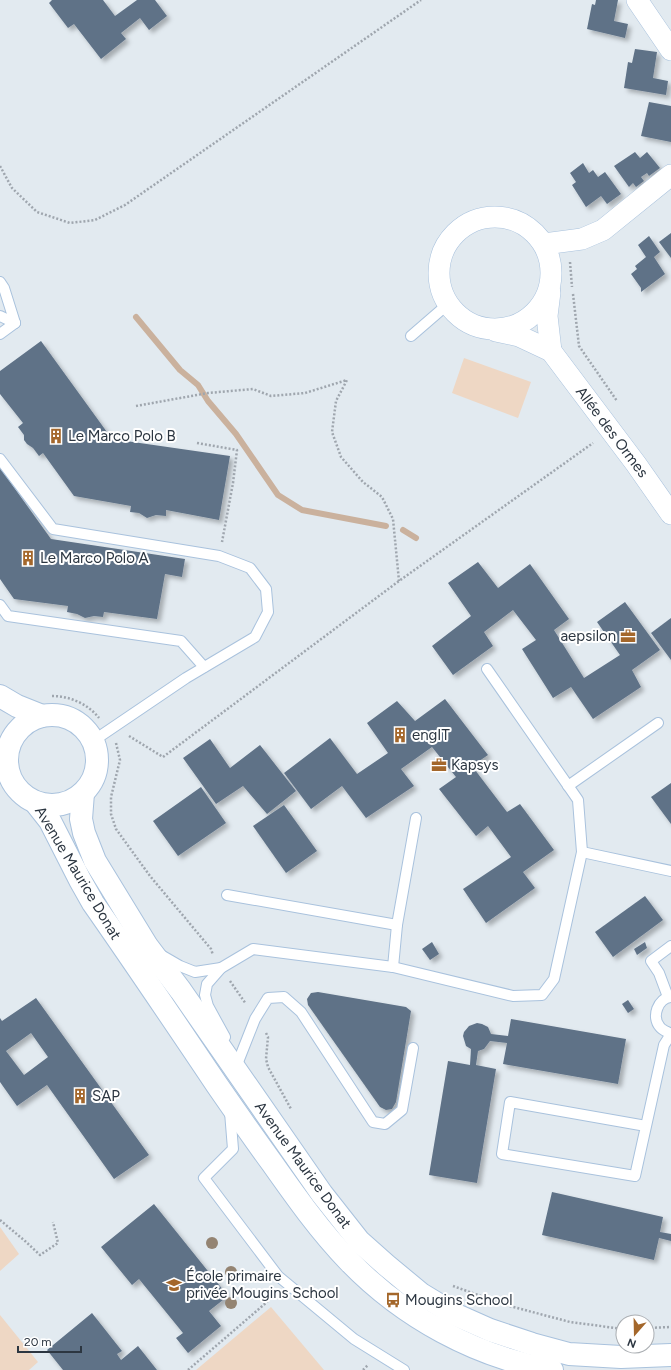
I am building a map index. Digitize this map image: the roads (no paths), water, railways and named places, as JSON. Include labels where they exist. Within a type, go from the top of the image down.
[{"type":"main road","points":[[0,696],[17,706],[42,716],[57,716],[72,720],[84,729],[93,741],[97,763],[95,774],[90,784],[83,793],[73,800],[60,804],[47,805],[35,802],[21,793],[12,781],[7,761],[4,745],[30,721],[42,716]]},
{"type":"main road","name":"Avenue Maurice Donat","points":[[83,793],[81,819],[84,833],[95,862],[147,946],[181,991],[322,1194],[359,1241],[421,1294],[454,1314],[490,1330],[569,1354],[621,1357],[671,1355]]},
{"type":"main road","name":"Avenue Maurice Donat","points":[[35,802],[50,820],[93,903],[229,1102],[303,1207],[329,1239],[370,1282],[415,1315],[450,1336],[494,1354],[552,1370]]},
{"type":"street","points":[[637,0],[671,50]]},
{"type":"street","points":[[544,244],[582,239],[603,230],[671,175]]},
{"type":"street","points":[[551,283],[544,301],[532,315],[517,325],[499,330],[480,328],[468,323],[456,315],[448,304],[440,288],[438,270],[441,252],[451,237],[464,225],[481,218],[499,216],[516,220],[532,230],[544,244],[549,256],[552,270],[551,283],[547,316],[551,351]]},
{"type":"street","name":"Allée des Ormes","points":[[480,328],[520,336],[551,351],[611,430],[671,514]]},
{"type":"lane","points":[[0,282],[4,288],[15,323]]},
{"type":"lane","points":[[411,336],[448,304]]},
{"type":"lane","points":[[0,316],[15,323]]},
{"type":"lane","points":[[0,334],[15,323]]},
{"type":"lane","points":[[0,459],[53,529],[219,556],[250,568],[266,589],[268,612],[255,637],[186,678],[93,741]]},
{"type":"lane","points":[[0,605],[8,616],[181,641],[204,667]]},
{"type":"lane","points":[[261,1106],[208,1006],[205,995],[207,984],[221,969],[253,949],[392,967],[513,996],[542,995],[554,979],[582,852],[578,800],[487,669]]},
{"type":"lane","points":[[568,786],[658,723]]},
{"type":"lane","points":[[392,967],[397,924],[416,818]]},
{"type":"lane","points":[[582,852],[671,871]]},
{"type":"lane","points":[[227,895],[397,924]]},
{"type":"lane","points":[[147,946],[180,966],[195,972],[221,969]]},
{"type":"lane","points":[[646,1126],[510,1102],[502,1154],[635,1176],[664,1045],[671,1034],[660,1027],[656,1018],[657,1009],[662,1001],[669,997],[659,973],[651,961],[671,946]]},
{"type":"lane","points":[[238,1062],[255,1019],[268,998],[284,997],[300,1012],[373,1122],[385,1124],[402,1110],[413,1048]]},
{"type":"lane","points":[[229,1102],[233,1149],[204,1178],[278,1276],[354,1339],[404,1370]]},
{"type":"waterway","points":[[136,317],[180,370],[198,385],[208,401],[236,434],[278,495],[302,510],[386,526]]},
{"type":"waterway","points":[[403,530],[416,538]]},
{"type":"place","name":"Le Marco Polo B","points":[[56,436]]},
{"type":"place","name":"Le Marco Polo A","points":[[28,558]]},
{"type":"place","name":"aepsilon","points":[[628,636]]},
{"type":"place","name":"engIT","points":[[400,735]]},
{"type":"place","name":"Kapsys","points":[[439,765]]},
{"type":"place","name":"SAP","points":[[80,1096]]},
{"type":"place","name":"École primaire privée Mougins School","points":[[174,1285]]},
{"type":"place","name":"Mougins School","points":[[393,1300]]}]
